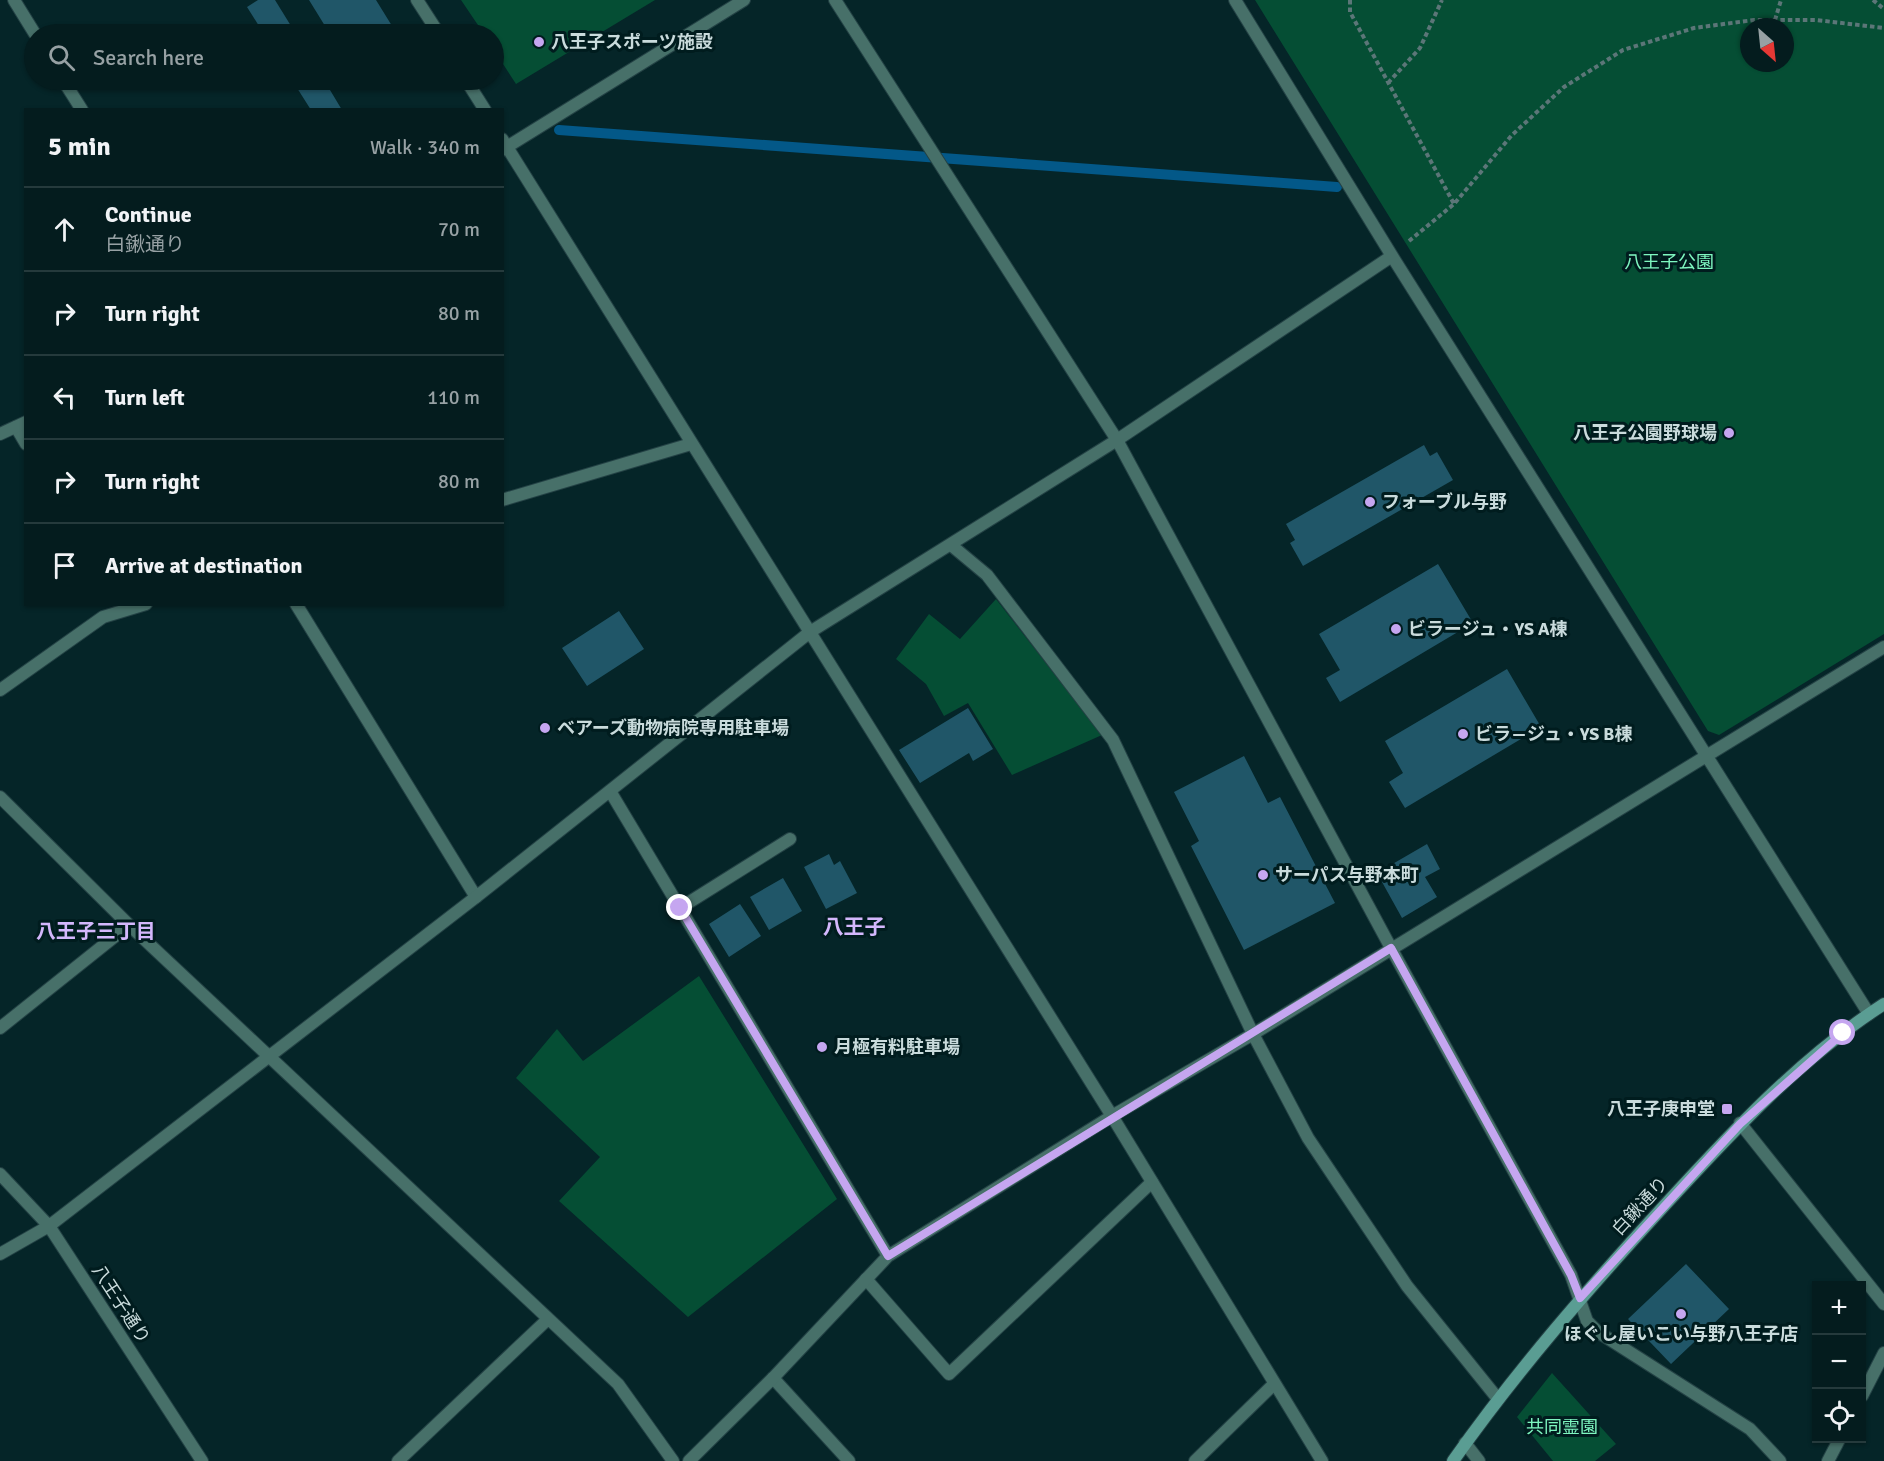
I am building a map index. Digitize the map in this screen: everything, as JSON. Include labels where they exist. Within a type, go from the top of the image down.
[{"type":"street","points":[[14,0],[29,24]]},
{"type":"street","points":[[417,0],[433,24]]},
{"type":"street","points":[[744,0],[504,145],[1112,1116],[1322,1461]]},
{"type":"street","points":[[835,0],[1117,440],[1391,948],[1571,1275],[1591,1327],[1750,1429],[1780,1461]]},
{"type":"street","points":[[1234,0],[1869,1014]]},
{"type":"street","points":[[69,90],[81,108]]},
{"type":"street","points":[[472,90],[484,108]]},
{"type":"street","points":[[0,1254],[49,1226],[476,897],[810,632],[1117,440],[1392,255]]},
{"type":"street","points":[[0,434],[21,425]]},
{"type":"street","points":[[504,499],[691,444]]},
{"type":"street","points":[[951,545],[987,575],[1113,740],[1253,1034],[1308,1138],[1407,1286],[1498,1399]]},
{"type":"street","points":[[0,690],[103,617],[139,606]]},
{"type":"street","points":[[297,606],[476,897]]},
{"type":"street","points":[[689,1461],[773,1378],[888,1256],[1112,1116],[1253,1034],[1884,647]]},
{"type":"street","points":[[610,791],[888,1256]]},
{"type":"street","points":[[0,797],[129,925],[618,1384],[673,1461]]},
{"type":"street","points":[[680,908],[790,839]]},
{"type":"street","points":[[0,1028],[129,925]]},
{"type":"street","name":"白鍬通り","points":[[1453,1461],[1498,1399],[1580,1298],[1740,1124],[1843,1033],[1884,1005]]},
{"type":"street","points":[[1740,1124],[1884,1304]]},
{"type":"street","name":"八王子通り","points":[[0,1174],[49,1226],[202,1461]]},
{"type":"street","points":[[866,1279],[950,1374],[1152,1182]]},
{"type":"street","points":[[398,1461],[548,1319]]},
{"type":"street","points":[[1866,1389],[1884,1353]]},
{"type":"street","points":[[773,1378],[849,1461]]},
{"type":"street","points":[[1195,1461],[1274,1384]]},
{"type":"street","points":[[1465,1443],[1479,1461]]},
{"type":"street","points":[[1828,1461],[1837,1443]]},
{"type":"path","points":[[1350,0],[1350,12],[1454,204]]},
{"type":"path","points":[[1388,82],[1420,48],[1442,0]]},
{"type":"path","points":[[1776,18],[1781,0]]},
{"type":"path","points":[[1873,0],[1884,9]]},
{"type":"path","points":[[1794,20],[1816,20],[1884,28]]},
{"type":"path","points":[[1392,255],[1454,204],[1512,135],[1564,87],[1623,50],[1694,28],[1740,22]]},
{"type":"green space","name":"八王子スポーツ施設","points":[[461,0],[655,0],[516,84],[504,65],[504,24],[477,24]]},
{"type":"green space","name":"八王子公園","points":[[1255,0],[1884,0],[1884,634],[1719,735],[1708,731]]},
{"type":"green space","points":[[996,599],[1102,735],[1012,775],[968,703],[944,716],[926,684],[896,659],[929,614],[960,639]]},
{"type":"green space","points":[[699,976],[837,1199],[688,1317],[559,1201],[600,1157],[516,1078],[557,1029],[583,1061]]},
{"type":"green space","name":"共同霊園","points":[[1552,1373],[1616,1444],[1595,1461],[1553,1461],[1517,1417]]},
{"type":"building","points":[[258,0],[275,0],[290,24],[258,24],[247,7]]},
{"type":"building","points":[[309,0],[376,0],[391,24],[324,24]]},
{"type":"building","points":[[298,90],[330,90],[341,108],[310,108]]},
{"type":"building","name":"フォーブル与野","points":[[1424,445],[1430,456],[1437,452],[1453,480],[1303,566],[1290,543],[1295,540],[1286,524]]},
{"type":"building","name":"ビラージュ・YS A棟","points":[[1438,564],[1473,623],[1340,702],[1326,678],[1340,670],[1319,634]]},
{"type":"building","points":[[619,611],[644,649],[587,686],[562,648]]},
{"type":"building","name":"ビラ―ジュ・YS B棟","points":[[1507,669],[1541,727],[1405,808],[1389,782],[1403,773],[1385,741]]},
{"type":"building","points":[[968,708],[993,749],[973,761],[969,753],[920,783],[899,750]]},
{"type":"building","name":"サーパス与野本町","points":[[1244,756],[1268,803],[1280,797],[1335,903],[1244,950],[1191,846],[1199,841],[1174,792]]},
{"type":"building","points":[[1427,844],[1440,869],[1425,877],[1437,897],[1402,918],[1377,873]]},
{"type":"building","points":[[829,854],[834,865],[840,861],[857,893],[826,909],[804,867]]},
{"type":"building","points":[[783,878],[802,911],[769,930],[750,897]]},
{"type":"building","points":[[740,904],[761,936],[729,957],[709,924]]},
{"type":"building","points":[[1686,1264],[1729,1309],[1671,1364],[1628,1319]]},
{"type":"waterway","points":[[559,130],[1337,187]]},
{"type":"place","name":"八王子スポーツ施設","points":[[539,42]]},
{"type":"place","name":"八王子公園野球場","points":[[1729,433]]},
{"type":"place","name":"フォーブル与野","points":[[1370,502]]},
{"type":"place","name":"ビラージュ・YS A棟","points":[[1396,629]]},
{"type":"place","name":"ベアーズ動物病院専用駐車場","points":[[545,728]]},
{"type":"place","name":"ビラ―ジュ・YS B棟","points":[[1463,734]]},
{"type":"place","name":"サーパス与野本町","points":[[1263,875]]},
{"type":"place","name":"月極有料駐車場","points":[[822,1047]]},
{"type":"place","name":"八王子庚申堂","points":[[1727,1109]]},
{"type":"place","name":"ほぐし屋いこい与野八王子店","points":[[1681,1314]]},
{"type":"district","name":"八王子","points":[[854,927]]},
{"type":"district","name":"八王子三丁目","points":[[96,931]]},
{"type":"route","points":[[680,908],[888,1256],[1112,1116],[1253,1034],[1391,948],[1571,1275],[1580,1298],[1740,1124],[1843,1033]]}]
